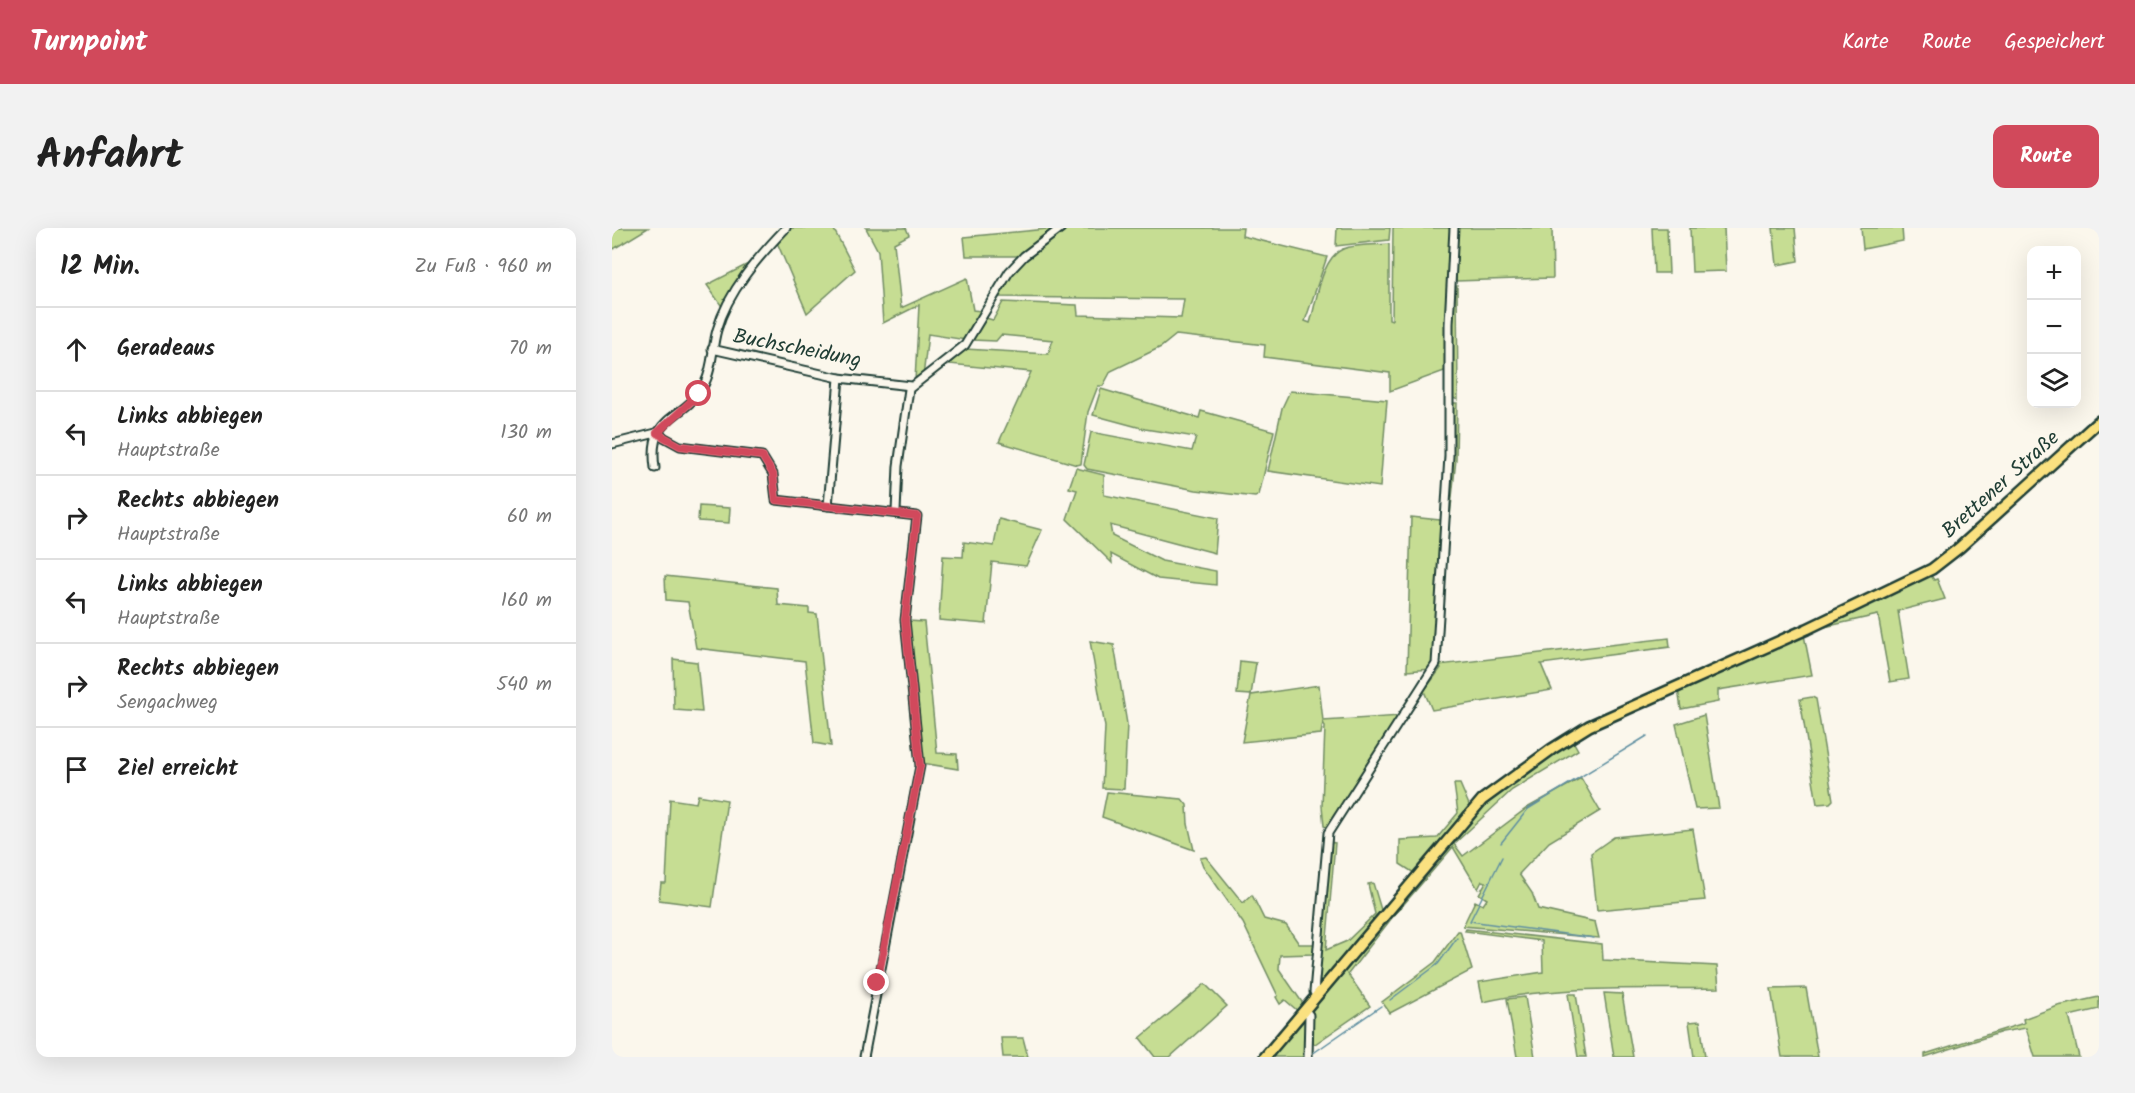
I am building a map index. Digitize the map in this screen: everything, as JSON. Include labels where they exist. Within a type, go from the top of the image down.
[{"type":"main road","name":"Brettener Straße","points":[[1265,1057],[1482,800],[1589,726],[1925,573],[1959,548],[2099,421]]},
{"type":"street","points":[[612,444],[657,433],[699,394],[708,376],[712,349],[723,312],[762,252],[786,228]]},
{"type":"street","points":[[896,512],[901,443],[908,392],[911,386],[965,345],[1009,272],[1024,256],[1061,228]]},
{"type":"street","points":[[1316,996],[1314,992],[1320,905],[1328,833],[1433,673],[1436,663],[1449,456],[1449,324],[1454,228]]},
{"type":"street","name":"Buchscheidung","points":[[712,349],[839,378],[911,386]]},
{"type":"street","points":[[828,506],[839,378]]},
{"type":"street","points":[[655,468],[653,453],[657,433]]},
{"type":"street","points":[[657,433],[680,446],[762,456],[773,474],[776,500],[917,516],[905,620],[920,766],[864,1057]]},
{"type":"street","points":[[1305,1010],[1309,1015],[1308,1057]]},
{"type":"green space","points":[[612,228],[648,228],[612,250]]},
{"type":"green space","points":[[788,228],[833,228],[855,270],[807,313],[776,240]]},
{"type":"green space","points":[[866,228],[906,228],[909,235],[894,243],[901,308],[967,278],[973,310],[982,311],[966,340],[928,334],[923,377],[915,381],[919,305],[883,323],[878,251]]},
{"type":"green space","points":[[1057,228],[1020,256],[966,256],[964,237]]},
{"type":"green space","points":[[1066,228],[1243,228],[1242,236],[1327,257],[1305,321],[1310,323],[1320,282],[1335,254],[1354,246],[1389,244],[1389,319],[1392,320],[1393,228],[1451,228],[1447,370],[1390,391],[1390,373],[1264,357],[1265,345],[1176,335],[1161,347],[1111,371],[1103,386],[1098,386],[1088,412],[1081,464],[1077,465],[999,442],[1031,372],[949,364],[965,349],[1048,354],[1053,340],[1001,335],[996,341],[972,340],[986,318],[993,320],[1003,302],[1077,305],[1078,315],[1181,318],[1184,299],[995,297],[1027,259]]},
{"type":"green space","points":[[1337,228],[1390,228],[1389,240],[1336,246]]},
{"type":"green space","points":[[1457,228],[1552,228],[1553,278],[1456,281]]},
{"type":"green space","points":[[1652,228],[1667,228],[1669,273],[1654,273]]},
{"type":"green space","points":[[1690,228],[1724,228],[1726,271],[1692,272]]},
{"type":"green space","points":[[1773,228],[1795,228],[1798,261],[1777,265]]},
{"type":"green space","points":[[1861,228],[1902,228],[1903,241],[1863,249]]},
{"type":"green space","points":[[750,263],[751,265],[723,308],[707,285]]},
{"type":"green space","points":[[1457,286],[1458,400],[1453,398],[1453,287]]},
{"type":"green space","points":[[1101,389],[1199,418],[1201,411],[1274,431],[1259,495],[1255,497],[1196,490],[1087,469],[1084,465],[1091,432],[1192,451],[1196,437],[1145,429],[1093,415]]},
{"type":"green space","points":[[1290,391],[1387,400],[1380,487],[1268,471],[1282,408]]},
{"type":"green space","points":[[1453,403],[1457,403],[1456,459],[1450,517],[1446,515]]},
{"type":"green space","points":[[1076,468],[1104,475],[1104,495],[1218,518],[1215,553],[1110,525],[1112,536],[1162,561],[1216,571],[1216,585],[1158,579],[1111,554],[1112,563],[1067,519],[1077,490],[1069,488]]},
{"type":"green space","points":[[699,506],[730,508],[729,523],[698,521]]},
{"type":"green space","points":[[1411,517],[1440,520],[1442,523],[1437,624],[1431,669],[1407,671]]},
{"type":"green space","points":[[999,519],[1042,530],[1026,566],[992,562],[986,624],[939,620],[943,556],[963,557],[964,542],[994,546]]},
{"type":"green space","points":[[1930,574],[1934,580],[1937,579],[1945,599],[1898,611],[1909,679],[1890,682],[1878,615],[1811,630]]},
{"type":"green space","points":[[665,576],[777,588],[778,605],[809,608],[809,613],[817,614],[831,746],[814,743],[805,661],[696,648],[688,602],[666,600]]},
{"type":"green space","points":[[908,621],[924,622],[937,753],[957,754],[958,769],[922,763]]},
{"type":"green space","points":[[1804,635],[1812,675],[1718,690],[1718,702],[1681,709],[1678,689]]},
{"type":"green space","points":[[1669,638],[1670,647],[1541,664],[1552,690],[1432,710],[1424,691],[1441,668],[1439,665]]},
{"type":"green space","points":[[1090,641],[1114,645],[1127,724],[1124,789],[1102,788],[1105,727]]},
{"type":"green space","points":[[673,659],[697,662],[702,712],[674,710]]},
{"type":"green space","points":[[1240,661],[1256,663],[1251,695],[1237,694]]},
{"type":"green space","points":[[1319,685],[1323,721],[1401,716],[1328,828],[1324,826],[1322,806],[1325,727],[1323,722],[1321,734],[1242,742],[1251,695]]},
{"type":"green space","points":[[1812,697],[1816,699],[1833,800],[1830,803],[1817,804],[1800,699]]},
{"type":"green space","points":[[1704,715],[1719,808],[1695,809],[1676,724]]},
{"type":"green space","points":[[1573,741],[1578,750],[1512,790],[1454,844],[1463,856],[1527,808],[1581,778],[1600,811],[1549,842],[1519,874],[1532,893],[1538,909],[1595,922],[1599,938],[1463,926],[1475,901],[1483,905],[1487,899],[1479,894],[1486,882],[1482,881],[1478,889],[1453,847],[1391,919],[1348,974],[1370,1006],[1315,1044],[1313,1043],[1312,1009],[1474,813],[1503,789]]},
{"type":"green space","points":[[1454,784],[1460,784],[1470,807],[1414,873],[1400,864],[1400,840],[1437,838],[1458,813]]},
{"type":"green space","points":[[1107,792],[1182,799],[1187,805],[1188,824],[1194,850],[1102,817]]},
{"type":"green space","points":[[698,795],[727,800],[712,907],[659,900],[661,883],[666,883],[670,799],[696,803]]},
{"type":"green space","points":[[1693,829],[1705,900],[1597,910],[1591,853],[1614,837]]},
{"type":"green space","points":[[1329,842],[1335,843],[1326,950],[1347,941],[1375,914],[1368,884],[1373,883],[1382,913],[1317,991]]},
{"type":"green space","points":[[1206,857],[1243,903],[1252,895],[1264,919],[1286,925],[1299,944],[1315,944],[1314,954],[1280,955],[1279,969],[1304,1005],[1299,1012],[1285,1000],[1280,1004],[1243,923],[1203,866],[1200,858]]},
{"type":"green space","points":[[1466,929],[1602,944],[1603,960],[1717,966],[1719,988],[1571,990],[1541,992],[1483,1002],[1479,982],[1543,972],[1542,941],[1465,931]]},
{"type":"green space","points":[[1460,931],[1472,970],[1390,1013],[1382,1002],[1435,962]]},
{"type":"green space","points":[[1205,984],[1227,1006],[1170,1057],[1155,1057],[1140,1038]]},
{"type":"green space","points":[[1806,988],[1818,1057],[1782,1057],[1771,989]]},
{"type":"green space","points":[[1604,993],[1622,994],[1633,1057],[1614,1057]]},
{"type":"green space","points":[[1568,994],[1576,994],[1586,1057],[1578,1057]]},
{"type":"green space","points":[[1525,997],[1535,1057],[1517,1057],[1507,999]]},
{"type":"green space","points":[[2099,997],[2099,1009],[2069,1016],[2079,1057],[2035,1057],[2026,1028],[2002,1032],[1925,1057],[1925,1054],[2024,1023],[2023,1019],[2058,1006]]},
{"type":"green space","points":[[1304,1019],[1307,1022],[1305,1057],[1269,1057]]},
{"type":"green space","points":[[1700,1021],[1705,1057],[1694,1057],[1689,1022]]},
{"type":"green space","points":[[1001,1038],[1023,1038],[1028,1057],[1003,1057]]},
{"type":"waterway","points":[[1501,843],[1528,809],[1647,736]]},
{"type":"waterway","points":[[1502,857],[1470,921],[1594,938]]},
{"type":"waterway","points":[[1390,1000],[1438,964],[1457,938]]},
{"type":"waterway","points":[[1312,1054],[1381,1006]]},
{"type":"route","points":[[699,394],[667,421],[657,433],[680,446],[756,453],[762,456],[773,474],[774,499],[776,500],[917,516],[905,620],[920,766],[877,983]]}]
